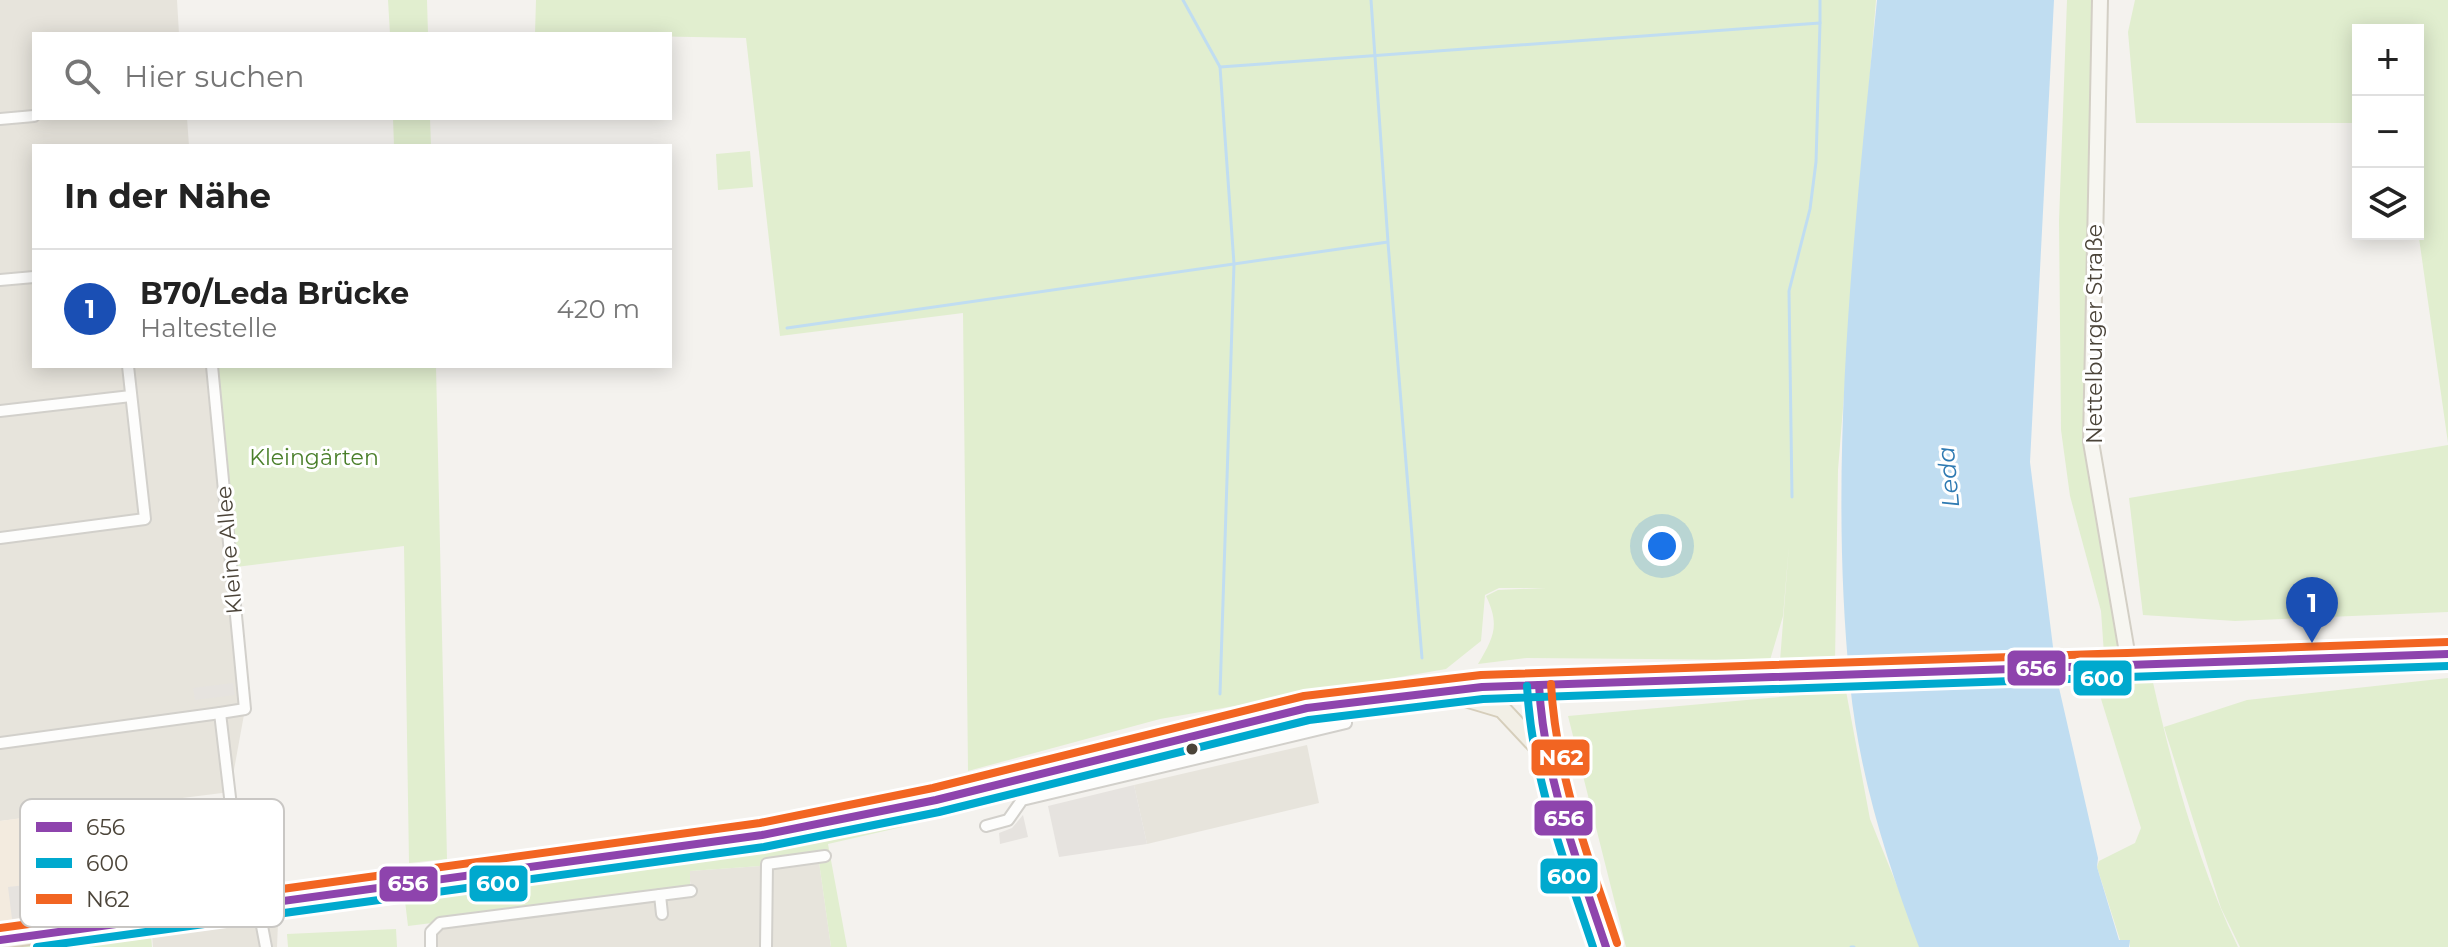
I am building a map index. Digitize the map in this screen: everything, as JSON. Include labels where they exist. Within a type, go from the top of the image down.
[{"type":"main road","points":[[284,901],[762,835],[936,800],[1307,708],[1437,691],[2448,654]]},
{"type":"main road","points":[[1437,691],[1489,702],[1502,709],[1547,757]]},
{"type":"main road","points":[[0,940],[96,927]]},
{"type":"street","name":"Nettelburger Straße","points":[[2100,0],[2091,442],[2129,664]]},
{"type":"street","points":[[0,119],[32,116]]},
{"type":"street","points":[[0,280],[32,277]]},
{"type":"street","points":[[0,538],[145,519],[128,368]]},
{"type":"street","name":"Kleine Allee","points":[[212,368],[245,709],[220,713]]},
{"type":"street","points":[[0,411],[131,396]]},
{"type":"street","points":[[1539,685],[1547,757],[1561,814],[1606,947]]},
{"type":"street","points":[[0,743],[220,713],[234,799]]},
{"type":"street","points":[[986,826],[1008,820],[1022,800],[1346,723]]},
{"type":"street","points":[[766,947],[767,864],[825,856]]},
{"type":"street","points":[[431,947],[431,932],[440,923],[691,891]]},
{"type":"street","points":[[660,895],[662,914]]},
{"type":"street","points":[[259,927],[266,947]]},
{"type":"shaded area","points":[[0,0],[177,0],[179,32],[32,32],[32,120],[187,120],[189,144],[32,144],[32,368],[210,368],[245,709],[230,792],[174,799],[20,799],[20,818],[0,821]]},
{"type":"shaded area","points":[[233,683],[235,695],[195,700],[193,688]]},
{"type":"shaded area","points":[[1307,745],[1319,803],[1147,844],[1134,785]]},
{"type":"shaded area","points":[[1134,785],[1147,844],[1059,857],[1048,806]]},
{"type":"shaded area","points":[[1023,815],[1028,837],[1000,844],[999,833],[1012,828]]},
{"type":"shaded area","points":[[20,818],[20,920],[0,922],[0,821]]},
{"type":"shaded area","points":[[819,862],[831,947],[431,947],[433,928],[691,890],[689,871]]},
{"type":"shaded area","points":[[20,886],[20,918],[12,919],[8,887]]},
{"type":"shaded area","points":[[236,927],[278,927],[277,947],[153,947],[152,935]]},
{"type":"green space","points":[[388,0],[427,0],[428,32],[390,32]]},
{"type":"green space","points":[[536,0],[1876,0],[1838,470],[1835,663],[1780,661],[1789,545],[1783,616],[1770,660],[1527,658],[1478,664],[1488,646],[1494,623],[1486,596],[1498,590],[1546,588],[1499,588],[1485,595],[1481,641],[1446,669],[1160,719],[968,771],[963,313],[780,336],[746,38],[672,37],[672,32],[535,32]]},
{"type":"green space","points":[[2067,0],[2095,0],[2085,388],[2093,489],[2118,645],[2112,653],[2104,654],[2101,611],[2070,496],[2061,430],[2059,221]]},
{"type":"green space","points":[[2135,0],[2448,0],[2448,443],[2419,240],[2424,240],[2424,24],[2352,24],[2352,123],[2136,123],[2128,32]]},
{"type":"green space","points":[[393,120],[430,120],[431,144],[394,144]]},
{"type":"green space","points":[[750,151],[753,187],[718,190],[716,154]]},
{"type":"green space","name":"Kleingärten","points":[[217,368],[436,368],[447,859],[409,863],[404,546],[236,567]]},
{"type":"green space","points":[[2448,445],[2448,612],[2235,621],[2143,615],[2129,498]]},
{"type":"green space","points":[[2152,678],[2188,815],[2210,883],[2238,947],[2130,947],[2129,940],[2120,940],[2097,867],[2099,861],[2135,843],[2141,828],[2097,686]]},
{"type":"green space","points":[[2448,678],[2448,947],[2240,947],[2221,908],[2164,727],[2247,700]]},
{"type":"green space","points":[[1846,691],[1870,819],[1922,947],[1626,947],[1568,716]]},
{"type":"green space","points":[[902,819],[902,827],[828,844],[847,947],[831,947],[819,862],[690,871],[690,891],[408,926],[405,901],[811,840]]},
{"type":"green space","points":[[396,929],[397,947],[288,947],[287,934]]},
{"type":"green space","points":[[130,932],[151,935],[152,947],[9,947]]},
{"type":"water","name":"Leda","points":[[1877,0],[2054,0],[2030,462],[2057,679],[2098,858],[2097,867],[2119,940],[2130,940],[2129,947],[1919,947],[1867,785],[1850,684],[1841,513],[1853,256]]},
{"type":"waterway","points":[[1183,0],[1220,67],[1234,264],[1220,694]]},
{"type":"waterway","points":[[787,328],[1388,242],[1371,0]]},
{"type":"waterway","points":[[1820,0],[1820,23]]},
{"type":"waterway","points":[[1220,67],[1820,23],[1816,162],[1810,209],[1789,291],[1792,497]]},
{"type":"waterway","points":[[1388,243],[1422,658]]},
{"type":"transit line","name":"N62","points":[[284,889],[760,823],[933,788],[1304,696],[1481,675],[2448,642]]},
{"type":"transit line","name":"656","points":[[284,901],[762,835],[936,800],[1307,708],[1482,687],[2448,654]]},
{"type":"transit line","name":"600","points":[[284,913],[764,847],[939,812],[1309,720],[1483,699],[2448,666]]},
{"type":"transit line","name":"N62","points":[[1551,684],[1559,751],[1567,784],[1617,943]]},
{"type":"transit line","name":"656","points":[[1539,685],[1542,719],[1555,785],[1606,947]]},
{"type":"transit line","name":"600","points":[[1527,686],[1542,786],[1593,947]]},
{"type":"transit line","name":"N62","points":[[0,928],[20,925]]},
{"type":"transit line","name":"656","points":[[0,940],[94,927]]},
{"type":"transit line","name":"600","points":[[37,947],[182,927]]},
{"type":"place","name":"B70/Leda Brücke","points":[[2312,643]]}]
